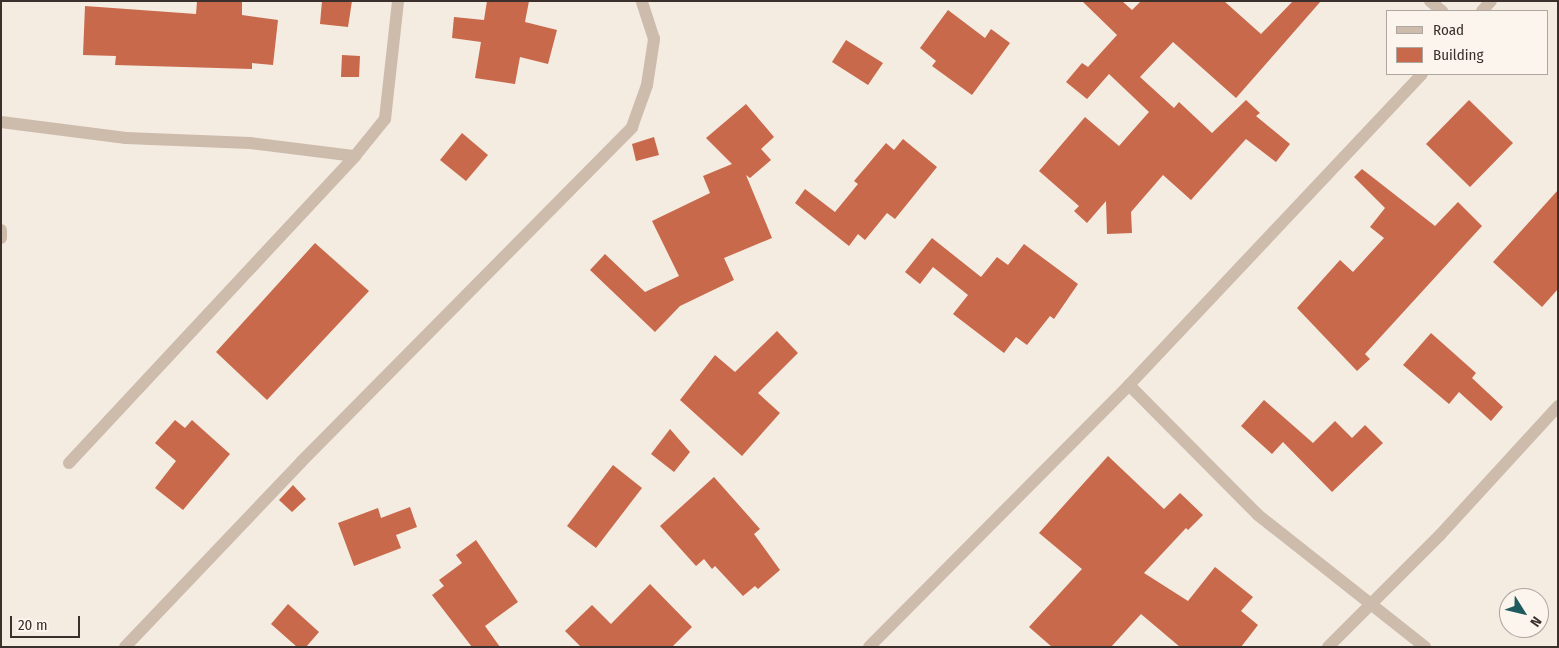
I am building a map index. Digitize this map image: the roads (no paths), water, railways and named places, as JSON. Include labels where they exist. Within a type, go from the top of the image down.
[{"type":"street","points":[[69,463],[355,156],[385,119],[398,1]]},
{"type":"street","points":[[125,647],[301,462],[632,127],[647,85],[654,39],[642,1]]},
{"type":"street","points":[[1430,1],[1441,10]]},
{"type":"street","points":[[869,647],[1130,385],[1421,75]]},
{"type":"street","points":[[1,122],[126,138],[250,143],[355,156]]},
{"type":"street","points":[[1,230],[1,238]]},
{"type":"street","points":[[1130,385],[1258,516],[1425,647]]},
{"type":"street","points":[[1328,647],[1440,535],[1558,406]]}]
